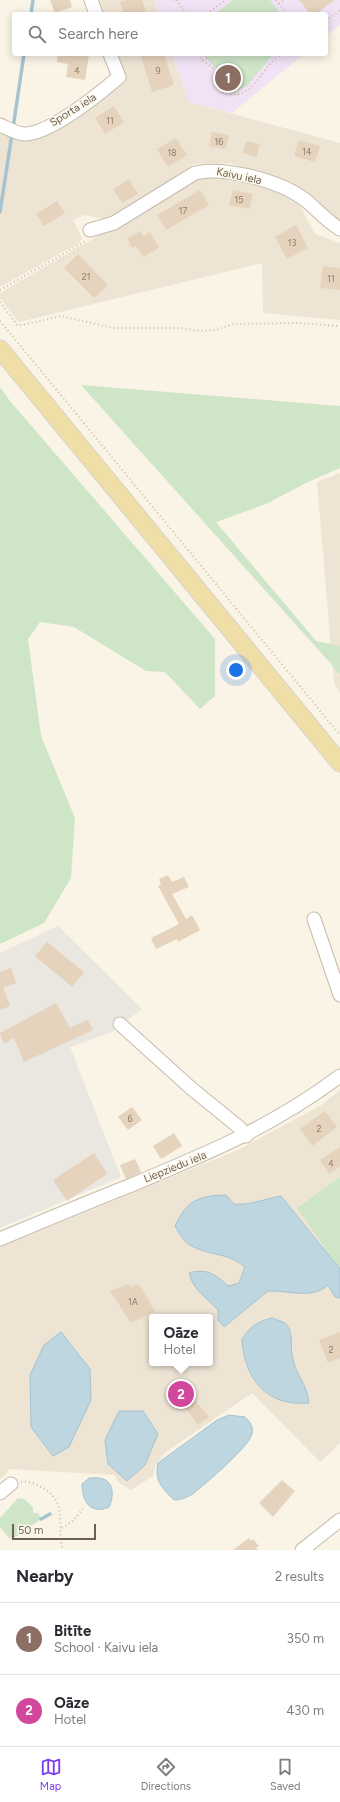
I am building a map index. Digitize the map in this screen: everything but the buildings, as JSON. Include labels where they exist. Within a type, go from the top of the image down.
[{"type":"main road","points":[[0,349],[340,763]]},
{"type":"street","points":[[91,0],[95,12]]},
{"type":"street","name":"Sporta iela","points":[[0,125],[25,134],[38,132],[89,103],[119,77],[111,56]]},
{"type":"street","name":"Kaivu iela","points":[[90,230],[114,223],[195,173],[207,170],[224,171],[246,176],[291,192],[305,200],[322,217],[340,229]]},
{"type":"street","points":[[314,919],[340,995]]},
{"type":"street","points":[[120,1024],[192,1089],[240,1128],[246,1136]]},
{"type":"street","name":"Liepziedu iela","points":[[0,1239],[201,1157],[246,1136],[283,1116],[340,1076]]},
{"type":"street","points":[[0,1493],[11,1484]]},
{"type":"street","points":[[302,1550],[340,1520]]},
{"type":"path","points":[[176,0],[185,12]]},
{"type":"path","points":[[210,12],[225,0]]},
{"type":"path","points":[[276,0],[285,12]]},
{"type":"path","points":[[279,4],[284,0]]},
{"type":"path","points":[[328,19],[340,10]]},
{"type":"path","points":[[199,56],[202,60],[216,70],[218,84],[222,92],[238,95],[249,89],[271,59],[278,56]]},
{"type":"path","points":[[202,60],[207,58]]},
{"type":"path","points":[[238,90],[238,95]]},
{"type":"path","points":[[0,290],[86,242],[90,230]]},
{"type":"path","points":[[0,302],[18,326],[61,316],[113,328],[180,328],[200,331],[216,330],[234,324],[299,323],[340,326]]},
{"type":"path","points":[[0,321],[340,735]]},
{"type":"path","points":[[11,1484],[24,1481],[51,1492],[60,1510],[63,1550]]},
{"type":"path","points":[[62,1528],[73,1521],[85,1506]]},
{"type":"shaded area","points":[[97,0],[154,0],[158,12],[101,12]]},
{"type":"shaded area","points":[[154,0],[340,0],[340,25],[328,34],[328,12],[158,12]]},
{"type":"shaded area","points":[[117,56],[173,56],[189,102],[340,143],[340,223],[300,187],[230,163],[194,164],[109,220],[85,215],[73,220],[82,239],[79,243],[0,287],[0,134],[38,139],[116,88],[122,72]]},
{"type":"shaded area","points":[[173,56],[302,56],[232,113],[189,102]]},
{"type":"shaded area","points":[[204,174],[227,176],[291,197],[300,206],[315,234],[340,243],[340,320],[263,313],[262,263],[19,322],[0,298],[0,293]]},
{"type":"shaded area","points":[[340,473],[340,693],[334,683],[317,482]]},
{"type":"shaded area","points":[[58,926],[142,1009],[112,1032],[70,1047],[121,1177],[0,1228],[0,953]]},
{"type":"shaded area","points":[[340,1090],[340,1177],[297,1208],[340,1270],[340,1443],[320,1462],[252,1393],[166,1452],[156,1464],[153,1476],[131,1490],[118,1482],[115,1475],[8,1469],[8,1472],[0,1479],[0,1247],[236,1151],[320,1106]]},
{"type":"green space","points":[[233,0],[270,0],[279,12],[218,12]]},
{"type":"green space","points":[[204,56],[273,56],[247,86],[233,93],[221,85],[219,71]]},
{"type":"green space","points":[[81,385],[340,406],[340,468],[308,482],[266,504],[216,522],[316,641],[340,646],[340,674]]},
{"type":"green space","points":[[0,387],[10,401],[215,639],[215,696],[200,709],[165,672],[146,671],[74,627],[40,622],[28,639],[41,736],[75,818],[71,878],[44,923],[0,944]]},
{"type":"green space","points":[[340,1177],[340,1270],[297,1208]]},
{"type":"green space","points":[[18,1498],[24,1499],[33,1507],[33,1513],[38,1513],[41,1519],[22,1533],[10,1539],[0,1527],[0,1518]]},
{"type":"water","points":[[226,1195],[234,1204],[252,1203],[281,1196],[340,1269],[340,1298],[335,1297],[328,1285],[322,1290],[307,1293],[268,1291],[224,1327],[218,1320],[218,1310],[197,1289],[189,1273],[201,1271],[210,1273],[215,1275],[228,1286],[239,1283],[245,1267],[225,1256],[204,1251],[190,1245],[183,1239],[175,1226],[184,1210],[194,1201],[201,1198]]},
{"type":"water","points":[[272,1318],[285,1323],[290,1331],[293,1361],[306,1389],[309,1403],[294,1403],[281,1400],[270,1395],[260,1388],[247,1366],[242,1339],[254,1325]]},
{"type":"water","points":[[61,1332],[90,1369],[91,1400],[69,1447],[53,1456],[31,1427],[30,1375],[44,1345]]},
{"type":"water","points":[[119,1411],[143,1411],[158,1434],[145,1465],[127,1481],[108,1464],[105,1440]]},
{"type":"water","points":[[229,1415],[245,1417],[252,1429],[252,1434],[249,1440],[226,1465],[194,1493],[184,1498],[174,1500],[166,1492],[158,1479],[158,1463],[217,1420]]},
{"type":"water","points":[[89,1478],[101,1478],[109,1483],[112,1491],[112,1499],[109,1507],[103,1509],[93,1508],[86,1501],[82,1490],[82,1484]]},
{"type":"waterway","points":[[31,12],[33,0]]},
{"type":"waterway","points":[[13,128],[24,56]]},
{"type":"waterway","points":[[0,212],[12,134]]},
{"type":"waterway","points":[[41,1519],[50,1514]]},
{"type":"place","name":"Bitīte","points":[[228,78]]},
{"type":"place","name":"Oāze","points":[[181,1394]]}]
